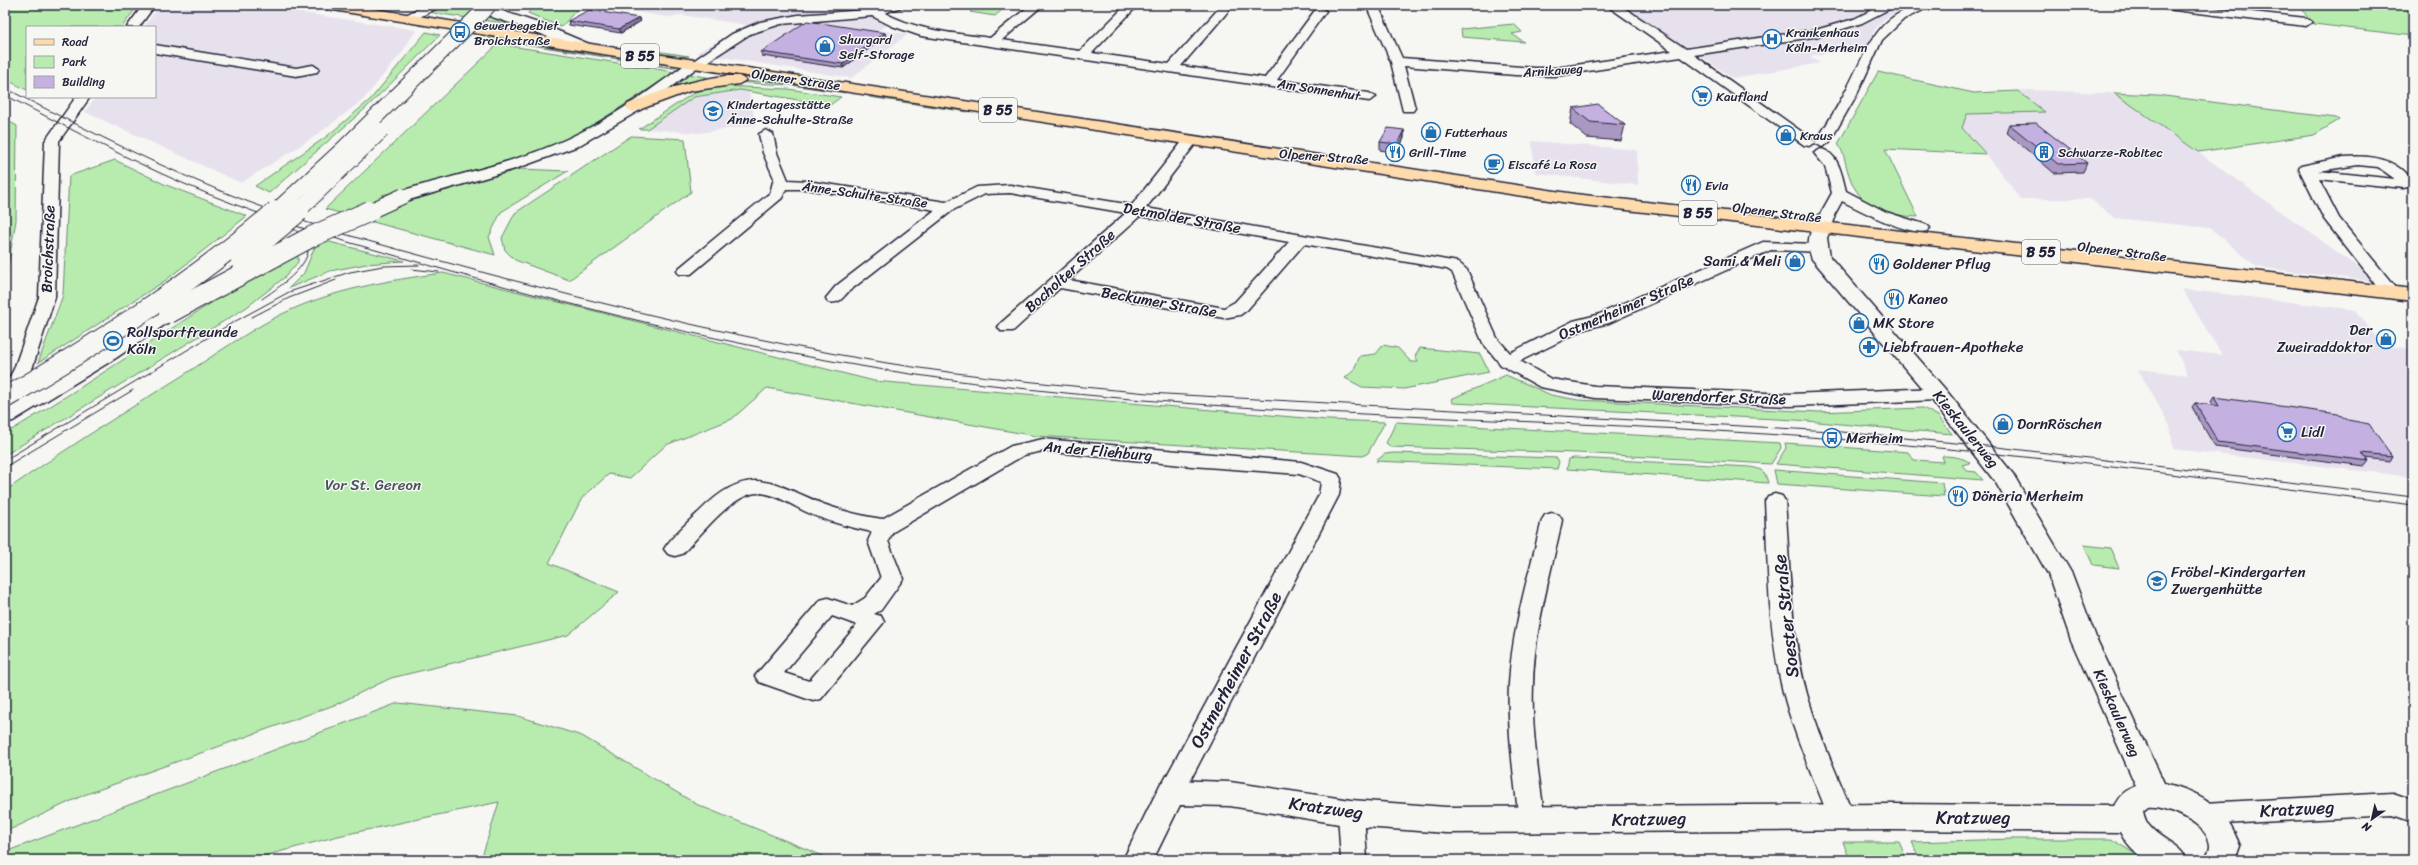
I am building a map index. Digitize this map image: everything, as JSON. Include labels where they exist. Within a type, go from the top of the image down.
[{"type":"main road","name":"Olpener Straße","points":[[327,5],[584,47],[1267,152],[1354,161],[1823,222],[2413,295]]},
{"type":"main road","points":[[401,17],[420,5]]},
{"type":"main road","points":[[401,17],[436,5]]},
{"type":"main road","points":[[485,5],[494,13],[539,28],[584,47]]},
{"type":"main road","points":[[5,398],[128,323],[249,234],[302,187],[489,5]]},
{"type":"main road","points":[[5,416],[109,354],[169,313],[270,237],[312,199],[506,5]]},
{"type":"main road","points":[[169,313],[328,228],[403,196],[560,148],[592,133],[695,64]]},
{"type":"main road","name":"B 55","points":[[633,106],[672,90],[706,82],[738,80],[804,80]]},
{"type":"main road","name":"Olpener Straße","points":[[1823,222],[1922,228],[2142,252],[2201,262],[2262,277]]},
{"type":"main road","points":[[1816,249],[1817,236],[1823,222]]},
{"type":"main road","name":"Kieskaulerweg","points":[[1816,249],[1821,259],[1938,394],[2005,479],[2060,574],[2084,640],[2154,793]]},
{"type":"main road","name":"Kratzweg","points":[[1171,792],[1230,794],[1351,814],[1446,820],[1532,821],[1842,818],[2128,819]]},
{"type":"main road","name":"Ostmerheimer Straße","points":[[1138,860],[1171,792]]},
{"type":"main road","points":[[2172,860],[2144,842],[2134,830],[2128,819],[2128,807],[2135,798],[2154,793],[2170,796],[2188,804],[2204,814],[2219,830],[2225,846],[2220,860]]},
{"type":"street","points":[[134,26],[149,5]]},
{"type":"street","points":[[695,64],[745,32],[763,24],[792,18],[846,17],[876,13],[900,5]]},
{"type":"street","points":[[993,42],[1037,5]]},
{"type":"street","points":[[1082,55],[1132,5]]},
{"type":"street","points":[[1372,5],[1397,62],[1408,108]]},
{"type":"street","points":[[1612,5],[1684,53],[1817,146],[1832,165],[1839,193],[1823,222]]},
{"type":"street","points":[[1684,53],[1823,32],[1858,21],[1891,5]]},
{"type":"street","points":[[1817,146],[1851,94],[1877,39],[1886,29],[1900,18],[1928,5]]},
{"type":"street","points":[[2158,5],[2306,22]]},
{"type":"street","points":[[1173,68],[1226,7]]},
{"type":"street","name":"Am Sonnenhut","points":[[1268,82],[1320,11]]},
{"type":"street","name":"Am Sonnenhut","points":[[876,13],[896,24],[921,32],[1369,97]]},
{"type":"street","points":[[156,49],[296,72],[312,69]]},
{"type":"street","name":"Arnikaweg","points":[[1397,62],[1438,63],[1535,73],[1555,72],[1684,53]]},
{"type":"street","name":"Broichstraße","points":[[5,404],[23,368],[47,297],[52,141],[82,98]]},
{"type":"street","name":"Änne-Schulte-Straße","points":[[684,271],[777,195],[781,184],[766,134]]},
{"type":"street","name":"Bocholter Straße","points":[[1007,327],[1130,218],[1191,140]]},
{"type":"street","points":[[2309,174],[2403,184],[2404,179],[2400,173],[2369,160],[2306,169],[2332,219],[2391,293]]},
{"type":"street","name":"Änne-Schulte-Straße","points":[[781,184],[808,185],[948,207]]},
{"type":"street","name":"Detmolder Straße","points":[[834,298],[842,289],[948,207],[982,190],[997,188],[1301,238],[1452,265],[1459,270],[1488,339],[1507,361]]},
{"type":"street","points":[[1839,193],[1881,215],[1922,228]]},
{"type":"street","name":"Beckumer Straße","points":[[1057,283],[1224,313],[1234,311],[1241,306],[1301,238]]},
{"type":"street","name":"Ostmerheimer Straße","points":[[1507,361],[1579,326],[1603,319],[1769,245],[1816,249]]},
{"type":"street","name":"Warendorfer Straße","points":[[1507,361],[1546,383],[1595,392],[1790,400],[1938,394]]},
{"type":"street","name":"An der Fliehburg","points":[[885,527],[1018,450],[1043,445],[1192,460],[1301,468],[1331,479]]},
{"type":"street","name":"Ostmerheimer Straße","points":[[1171,792],[1329,495],[1331,479]]},
{"type":"street","points":[[675,549],[727,499],[748,488],[762,486],[806,502],[820,510],[865,524],[885,527],[878,541],[892,579],[873,604],[855,615]]},
{"type":"street","name":"Soester Straße","points":[[1775,501],[1785,640],[1791,676],[1802,715],[1842,818]]},
{"type":"street","points":[[1532,821],[1521,745],[1521,684],[1527,638],[1552,520]]},
{"type":"street","name":"Kratzweg","points":[[2204,814],[2393,804],[2413,811]]},
{"type":"street","points":[[1351,814],[1354,860]]},
{"type":"shaded area","points":[[160,5],[250,5],[416,30],[403,51],[363,100],[314,137],[241,183],[85,112],[95,98],[156,98],[156,26],[145,26]]},
{"type":"shaded area","points":[[587,5],[890,5],[869,13],[886,19],[888,25],[879,30],[908,34],[851,78],[696,53],[747,25],[682,15],[669,17]]},
{"type":"shaded area","name":"Krankenhaus Köln-Merheim","points":[[1622,5],[1910,5],[1884,19],[1874,31],[1868,47],[1809,56],[1820,63],[1733,78]]},
{"type":"shaded area","name":"Kindertagesstätte Änne-Schulte-Straße","points":[[740,90],[749,92],[756,125],[699,133],[647,129],[694,97]]},
{"type":"shaded area","points":[[2029,90],[2157,95],[2336,118],[2339,120],[2314,135],[2198,152],[2379,282],[2257,267],[2210,228],[2115,218],[2090,199],[2021,199],[1986,154],[1962,128],[1974,93]]},
{"type":"shaded area","points":[[1532,141],[1637,150],[1638,185],[1535,173]]},
{"type":"shaded area","points":[[2182,289],[2356,310],[2382,345],[2413,349],[2413,477],[2173,449],[2170,426],[2138,369],[2188,375],[2176,350],[2222,355]]},
{"type":"green space","points":[[138,5],[123,26],[26,26],[26,90],[5,79],[5,6]]},
{"type":"green space","points":[[440,5],[471,5],[529,27],[428,12]]},
{"type":"green space","points":[[534,5],[565,7],[569,5],[581,5],[561,27],[528,13]]},
{"type":"green space","points":[[2293,5],[2413,5],[2413,36],[2314,24],[2302,10]]},
{"type":"green space","points":[[978,6],[1003,9],[995,16],[970,12]]},
{"type":"green space","points":[[1514,24],[1522,32],[1512,34],[1524,42],[1462,37],[1461,29]]},
{"type":"green space","points":[[426,32],[440,35],[367,107],[269,193],[255,186],[326,137],[370,100]]},
{"type":"green space","points":[[493,34],[530,40],[548,47],[679,69],[488,38]]},
{"type":"green space","points":[[498,44],[675,72],[570,140],[534,154],[382,195],[397,205],[519,169],[568,171],[501,212],[489,237],[495,255],[325,209]]},
{"type":"green space","points":[[621,46],[689,56],[678,57],[621,48]]},
{"type":"green space","points":[[1878,72],[1974,93],[2018,91],[2045,112],[1967,114],[1962,128],[1986,154],[1885,149],[1918,217],[1885,212],[1867,203],[1860,196],[1849,175],[1838,144]]},
{"type":"green space","points":[[688,74],[712,78],[668,88]]},
{"type":"green space","points":[[769,81],[850,90],[845,93],[791,85],[729,82]]},
{"type":"green space","points":[[722,86],[788,89],[841,97],[830,105],[809,108],[810,102],[740,90],[694,97],[647,129],[639,129],[695,92]]},
{"type":"green space","points":[[2114,93],[2157,95],[2336,118],[2339,120],[2314,135],[2198,152]]},
{"type":"green space","points":[[871,95],[968,110],[968,112],[869,97]]},
{"type":"green space","points":[[5,119],[17,126],[16,220],[5,284]]},
{"type":"green space","points":[[631,136],[685,139],[691,192],[569,280],[515,260],[505,250],[502,238],[515,213]]},
{"type":"green space","points":[[115,160],[166,185],[247,216],[166,280],[38,363],[63,295],[69,176]]},
{"type":"green space","points":[[318,239],[404,261],[366,264],[330,271],[289,288],[304,273]]},
{"type":"green space","points":[[298,250],[298,262],[285,277],[247,307],[5,455],[5,434],[42,412],[224,295]]},
{"type":"green space","name":"Vor St. Gereon","points":[[443,273],[874,381],[1328,420],[1385,422],[1368,453],[1363,456],[1036,436],[767,388],[732,419],[666,445],[630,478],[609,474],[582,498],[549,563],[619,592],[568,635],[391,678],[337,704],[84,795],[5,832],[5,491],[117,417],[244,336],[280,315],[319,299],[360,287]]},
{"type":"green space","points":[[1383,345],[1398,348],[1411,362],[1418,362],[1415,356],[1420,348],[1480,354],[1489,372],[1404,389],[1362,387],[1345,378],[1353,371],[1360,356],[1376,354]]},
{"type":"green space","points":[[1506,375],[1551,395],[1578,400],[1819,412],[1923,408],[1938,416],[1952,434],[1796,420],[1453,403],[1451,399]]},
{"type":"green space","points":[[1396,422],[1780,443],[1781,448],[1771,464],[1577,453],[1391,447],[1386,443]]},
{"type":"green space","points":[[1785,443],[1908,452],[1914,460],[1944,462],[1942,456],[1957,457],[1970,463],[1962,465],[1967,471],[1976,472],[1983,480],[1776,464],[1786,448]]},
{"type":"green space","points":[[1394,453],[1557,458],[1559,462],[1557,469],[1376,461],[1385,454]]},
{"type":"green space","points":[[1574,458],[1750,467],[1762,471],[1766,476],[1768,483],[1567,469],[1569,459]]},
{"type":"green space","points":[[1774,470],[1942,483],[1944,496],[1777,484]]},
{"type":"green space","points":[[2084,545],[2110,548],[2119,568],[2093,565]]},
{"type":"green space","points":[[398,703],[518,716],[582,736],[698,805],[833,860],[481,860],[499,802],[338,836],[249,860],[5,860],[5,852]]},
{"type":"green space","points":[[2013,839],[2111,839],[2145,860],[1920,860],[1912,842]]},
{"type":"green space","points":[[1843,842],[1899,842],[1907,860],[1850,860]]},
{"type":"building","points":[[589,10],[639,18],[619,29],[568,21]]},
{"type":"building","name":"Shurgard Self-Storage","points":[[807,21],[885,33],[843,64],[761,52]]},
{"type":"building","points":[[1598,104],[1625,125],[1590,122],[1573,108]]},
{"type":"building","points":[[2036,123],[2087,163],[2058,164],[2009,124]]},
{"type":"building","points":[[1388,128],[1404,130],[1397,144],[1380,142]]},
{"type":"building","name":"Lidl","points":[[2214,397],[2338,414],[2348,420],[2369,424],[2392,456],[2362,453],[2369,461],[2218,442],[2195,403],[2219,406]]},
{"type":"tram line","points":[[5,88],[156,163],[218,190],[308,223],[398,249],[588,300],[787,345],[887,363],[984,377],[1148,393],[1831,431],[1997,447],[2413,497]]},
{"type":"tram line","points":[[5,95],[120,154],[179,182],[292,225],[452,272],[584,307],[716,338],[849,364],[984,384],[1175,402],[1270,409],[1749,433],[1915,446],[2081,463],[2413,505]]},
{"type":"tram line","points":[[262,299],[292,276],[299,269],[308,253],[308,245],[305,240],[291,227]]},
{"type":"tram line","points":[[5,460],[232,323],[289,292],[350,272],[383,266],[419,265]]},
{"type":"tram line","points":[[411,269],[439,272]]},
{"type":"tram line","points":[[252,317],[289,298],[336,280]]},
{"type":"tram line","points":[[5,467],[133,390]]},
{"type":"place","name":"Gewerbegebiet Broichstraße","points":[[460,32]]},
{"type":"place","name":"Krankenhaus Köln-Merheim","points":[[1772,39]]},
{"type":"place","name":"Shurgard Self-Storage","points":[[825,46]]},
{"type":"place","name":"Kaufland","points":[[1702,96]]},
{"type":"place","name":"Kindertagesstätte Änne-Schulte-Straße","points":[[713,111]]},
{"type":"place","name":"Futterhaus","points":[[1431,132]]},
{"type":"place","name":"Kraus","points":[[1786,135]]},
{"type":"place","name":"Grill-Time","points":[[1395,152]]},
{"type":"place","name":"Schwarze-Robitec","points":[[2044,152]]},
{"type":"place","name":"Eiscafé La Rosa","points":[[1494,164]]},
{"type":"place","name":"Evia","points":[[1691,185]]},
{"type":"place","name":"Sami & Meli","points":[[1795,261]]},
{"type":"place","name":"Goldener Pflug","points":[[1879,264]]},
{"type":"place","name":"Kaneo","points":[[1894,299]]},
{"type":"place","name":"MK Store","points":[[1859,323]]},
{"type":"place","name":"Der Zweiraddoktor","points":[[2386,339]]},
{"type":"place","name":"Rollsportfreunde Köln","points":[[113,341]]},
{"type":"place","name":"Liebfrauen-Apotheke","points":[[1869,347]]},
{"type":"place","name":"DornRöschen","points":[[2003,424]]},
{"type":"place","name":"Lidl","points":[[2287,432]]},
{"type":"place","name":"Merheim","points":[[1832,438]]},
{"type":"place","name":"Döneria Merheim","points":[[1958,496]]},
{"type":"place","name":"Fröbel-Kindergarten Zwergenhütte","points":[[2157,581]]}]
